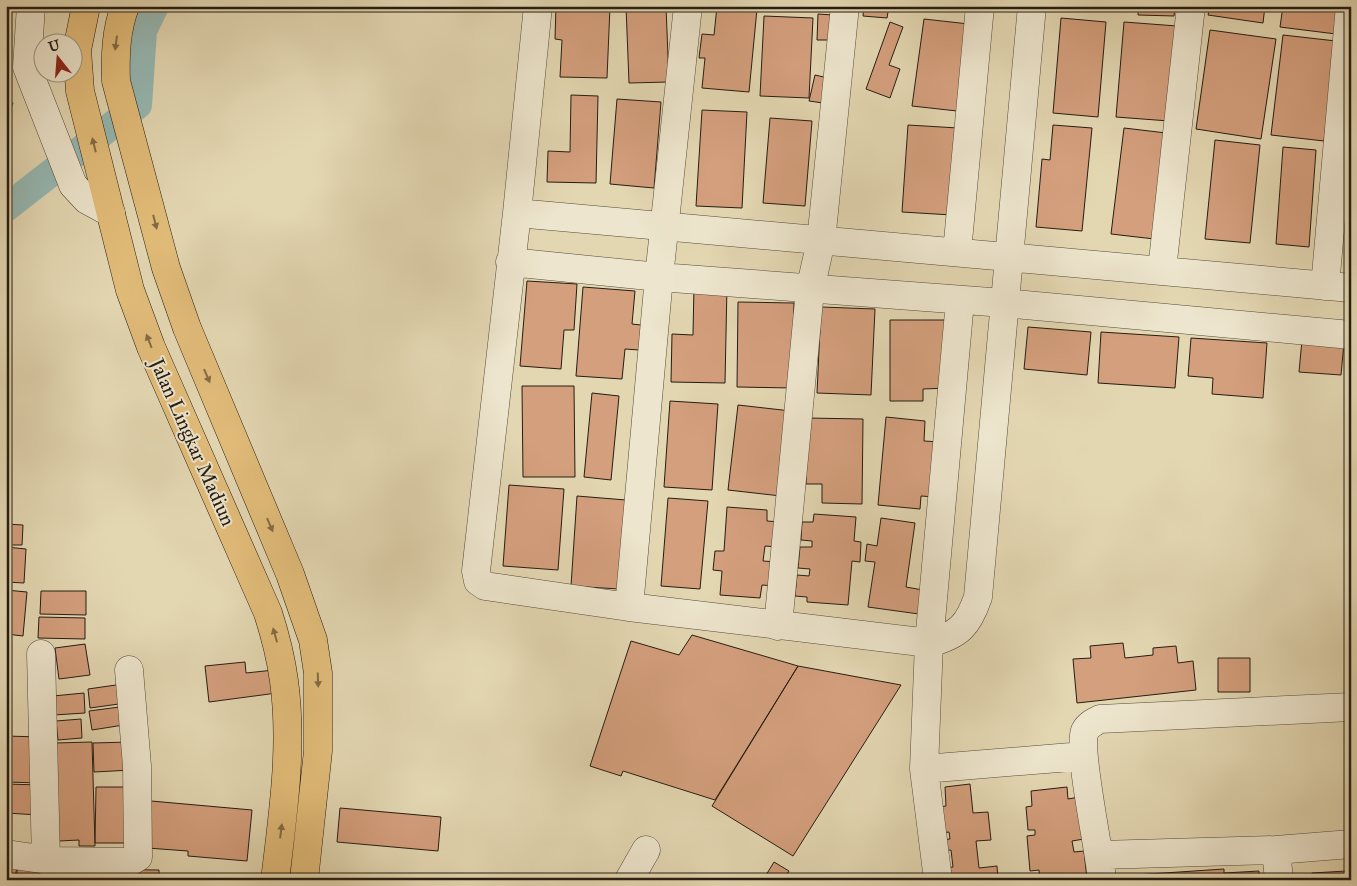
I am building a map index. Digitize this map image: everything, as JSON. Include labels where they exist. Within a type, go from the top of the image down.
[{"type":"main road","name":"Jalan Lingkar Madiun","points":[[86,6],[77,50],[80,91],[130,290],[148,339],[268,613],[284,680],[287,742],[284,806],[275,880]]},
{"type":"main road","name":"Jalan Lingkar Madiun","points":[[125,6],[119,23],[115,51],[116,81],[166,268],[187,328],[290,574],[313,640],[318,673],[318,751],[304,880]]},
{"type":"main road","points":[[211,485],[246,469]]},
{"type":"street","points":[[31,6],[17,61],[58,143],[73,185],[87,200],[108,203]]},
{"type":"street","points":[[538,6],[517,213],[476,571],[478,581],[485,586],[629,607],[929,643],[948,638],[971,619],[978,597],[1032,6]]},
{"type":"street","points":[[629,607],[659,277],[688,6]]},
{"type":"street","points":[[778,626],[810,290],[821,241],[845,6]]},
{"type":"street","points":[[957,252],[980,6]]},
{"type":"street","points":[[1162,270],[1191,6]]},
{"type":"street","points":[[517,213],[664,228],[957,252],[1338,287],[1350,6]]},
{"type":"street","points":[[510,262],[659,277],[810,290],[1004,303],[1351,335]]},
{"type":"street","points":[[938,880],[924,769],[929,643],[960,301]]},
{"type":"street","points":[[41,654],[51,867]]},
{"type":"street","points":[[6,854],[51,867],[130,862],[138,857],[137,766],[129,670]]},
{"type":"street","points":[[1351,707],[1100,719],[1085,731],[1083,756],[1101,867],[1351,844]]},
{"type":"street","points":[[924,769],[1083,756]]},
{"type":"street","points":[[629,880],[646,850]]},
{"type":"street","points":[[1276,850],[1278,880]]},
{"type":"building","points":[[556,6],[610,6],[607,78],[560,77],[562,40],[555,39]]},
{"type":"building","points":[[626,6],[666,6],[669,82],[629,83]]},
{"type":"building","points":[[717,6],[757,9],[749,92],[702,88],[705,58],[699,58],[702,34],[714,35]]},
{"type":"building","points":[[864,6],[889,6],[887,18],[863,16]]},
{"type":"building","points":[[1077,6],[1113,6],[1113,10]]},
{"type":"building","points":[[1138,6],[1175,6],[1174,16],[1138,15]]},
{"type":"building","points":[[1210,6],[1265,6],[1263,23],[1208,15]]},
{"type":"building","points":[[1283,6],[1340,6],[1336,34],[1280,27]]},
{"type":"building","points":[[818,14],[833,15],[832,40],[817,40]]},
{"type":"building","points":[[764,16],[813,18],[809,98],[760,96]]},
{"type":"building","points":[[1061,18],[1106,22],[1098,117],[1053,113]]},
{"type":"building","points":[[924,19],[969,24],[957,111],[912,106]]},
{"type":"building","points":[[890,22],[903,27],[889,65],[900,69],[890,98],[866,89]]},
{"type":"building","points":[[1124,22],[1177,26],[1169,121],[1116,117]]},
{"type":"building","points":[[1210,30],[1276,39],[1261,139],[1196,129]]},
{"type":"building","points":[[1283,35],[1336,41],[1324,141],[1271,135]]},
{"type":"building","points":[[815,75],[828,78],[823,103],[809,101]]},
{"type":"building","points":[[571,95],[598,96],[596,183],[547,182],[548,151],[570,152]]},
{"type":"building","points":[[617,99],[661,102],[654,188],[610,184]]},
{"type":"building","points":[[6,100],[13,103],[6,125]]},
{"type":"building","points":[[702,110],[747,112],[742,208],[696,206]]},
{"type":"building","points":[[770,118],[812,121],[805,206],[763,203]]},
{"type":"building","points":[[908,125],[958,128],[952,215],[902,212]]},
{"type":"building","points":[[1053,125],[1092,128],[1082,231],[1036,227],[1042,159],[1050,160]]},
{"type":"building","points":[[1124,128],[1175,134],[1163,240],[1111,234]]},
{"type":"building","points":[[1215,140],[1260,145],[1250,243],[1205,239]]},
{"type":"building","points":[[1283,147],[1316,150],[1309,247],[1276,244]]},
{"type":"building","points":[[527,281],[577,284],[574,330],[564,330],[561,369],[520,366]]},
{"type":"building","points":[[694,285],[727,285],[725,383],[671,382],[672,334],[693,335]]},
{"type":"building","points":[[583,287],[635,291],[632,324],[641,325],[639,350],[625,349],[622,379],[576,376]]},
{"type":"building","points":[[738,302],[794,303],[792,388],[737,387]]},
{"type":"building","points":[[821,307],[875,309],[871,395],[817,393]]},
{"type":"building","points":[[890,320],[949,320],[949,388],[923,389],[923,401],[890,401]]},
{"type":"building","points":[[1028,327],[1091,332],[1087,375],[1024,369]]},
{"type":"building","points":[[1101,332],[1179,337],[1175,388],[1098,383]]},
{"type":"building","points":[[1191,338],[1267,343],[1263,398],[1212,394],[1213,378],[1188,376]]},
{"type":"building","points":[[1302,340],[1344,343],[1341,375],[1299,372]]},
{"type":"building","points":[[522,386],[574,386],[575,477],[523,477]]},
{"type":"building","points":[[592,393],[619,396],[611,480],[584,477]]},
{"type":"building","points":[[670,401],[718,404],[712,490],[664,487]]},
{"type":"building","points":[[738,405],[791,411],[781,496],[728,490]]},
{"type":"building","points":[[886,417],[925,421],[924,441],[941,442],[935,497],[921,496],[920,509],[878,505]]},
{"type":"building","points":[[807,418],[863,419],[862,504],[822,503],[822,484],[806,484]]},
{"type":"building","points":[[509,485],[564,489],[558,570],[503,566]]},
{"type":"building","points":[[577,496],[626,500],[619,589],[571,586]]},
{"type":"building","points":[[668,498],[708,501],[700,589],[661,586]]},
{"type":"building","points":[[727,507],[767,510],[767,521],[780,522],[778,547],[765,546],[763,561],[777,562],[775,586],[762,585],[760,598],[720,595],[722,571],[713,570],[715,551],[724,551]]},
{"type":"building","points":[[814,514],[856,517],[854,541],[861,542],[860,562],[852,561],[848,605],[807,602],[807,597],[795,596],[797,575],[809,576],[810,569],[798,568],[800,547],[812,547],[812,541],[801,540],[802,522],[813,522]]},
{"type":"building","points":[[881,518],[915,523],[906,587],[923,590],[919,614],[868,607],[875,562],[865,561],[867,544],[877,546]]},
{"type":"building","points":[[6,524],[23,525],[22,545],[6,545]]},
{"type":"building","points":[[6,547],[26,549],[24,583],[6,582]]},
{"type":"building","points":[[6,590],[27,592],[23,636],[6,634]]},
{"type":"building","points":[[41,591],[86,591],[86,615],[40,614]]},
{"type":"building","points":[[39,617],[85,618],[85,639],[38,638]]},
{"type":"building","points":[[692,635],[798,666],[715,800],[623,771],[621,776],[590,766],[631,641],[679,655]]},
{"type":"building","points":[[1123,643],[1125,658],[1153,655],[1153,648],[1176,646],[1178,663],[1193,661],[1196,690],[1077,703],[1073,659],[1091,658],[1090,646]]},
{"type":"building","points":[[85,644],[90,675],[59,679],[55,648]]},
{"type":"building","points":[[1218,658],[1250,658],[1250,692],[1218,692]]},
{"type":"building","points":[[245,662],[246,673],[274,670],[277,693],[209,702],[205,666]]},
{"type":"building","points":[[798,666],[901,685],[793,856],[712,806]]},
{"type":"building","points":[[123,684],[126,703],[90,708],[88,689]]},
{"type":"building","points":[[84,693],[85,713],[54,715],[53,696]]},
{"type":"building","points":[[127,706],[130,724],[92,730],[89,711]]},
{"type":"building","points":[[81,719],[82,738],[58,740],[56,721]]},
{"type":"building","points":[[6,736],[40,737],[39,783],[6,782]]},
{"type":"building","points":[[92,742],[95,846],[79,846],[79,840],[59,841],[55,743]]},
{"type":"building","points":[[130,742],[132,770],[94,772],[93,743]]},
{"type":"building","points":[[6,784],[40,785],[39,815],[6,813]]},
{"type":"building","points":[[970,784],[973,813],[988,812],[991,840],[976,841],[979,868],[997,866],[998,880],[944,880],[942,868],[953,867],[951,850],[941,851],[940,840],[950,839],[949,832],[942,833],[939,807],[946,806],[945,787]]},
{"type":"building","points":[[96,787],[136,787],[135,843],[95,843]]},
{"type":"building","points":[[1067,787],[1068,799],[1079,797],[1084,839],[1072,841],[1074,852],[1084,851],[1087,879],[1040,880],[1039,870],[1030,871],[1027,836],[1035,835],[1035,830],[1028,830],[1026,807],[1032,806],[1031,791]]},
{"type":"building","points":[[151,801],[252,810],[247,861],[188,856],[188,851],[147,848]]},
{"type":"building","points":[[340,808],[441,817],[438,851],[337,842]]},
{"type":"building","points":[[6,862],[17,864],[15,880],[6,880]]},
{"type":"building","points":[[774,862],[789,871],[784,880],[763,880]]},
{"type":"building","points":[[18,864],[40,867],[38,880],[16,880]]},
{"type":"building","points":[[1346,868],[1351,868],[1351,880],[1312,880],[1312,873],[1346,871]]},
{"type":"building","points":[[63,869],[159,870],[159,880],[62,880]]},
{"type":"building","points":[[1224,869],[1224,873],[1259,871],[1259,880],[1135,880],[1134,875]]},
{"type":"building","points":[[162,878],[198,878],[198,880],[162,880]]},
{"type":"waterway","points":[[6,208],[138,105],[143,31],[155,6]]}]
